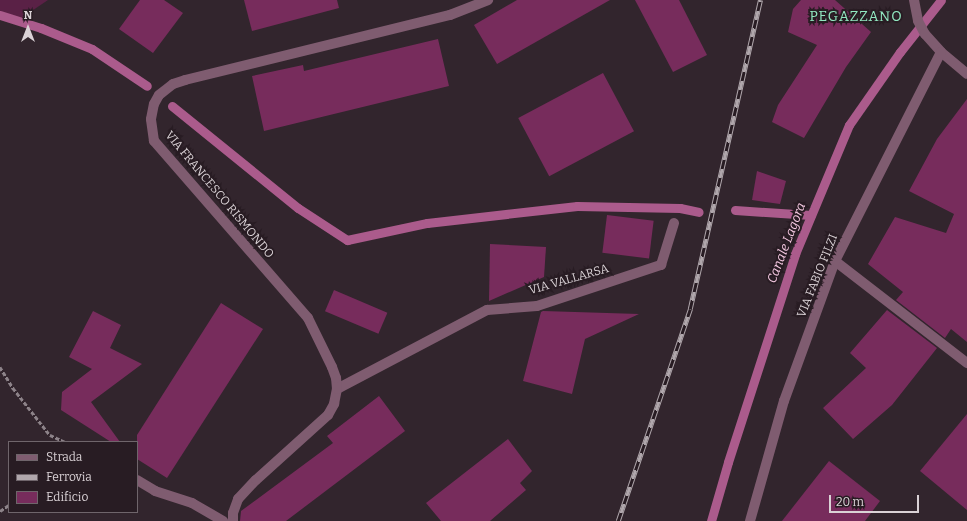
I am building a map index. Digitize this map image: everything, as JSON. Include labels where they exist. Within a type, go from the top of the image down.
[{"type":"street","name":"VIA FRANCESCO RISMONDO","points":[[233,521],[233,513],[238,499],[256,480],[328,415],[334,404],[337,389],[332,367],[308,318],[154,141],[152,119],[154,104],[159,95],[173,84],[185,80],[450,15],[488,0]]},
{"type":"street","points":[[914,3],[918,21],[925,34],[941,52],[967,74]]},
{"type":"street","name":"VIA FABIO FILZI","points":[[750,521],[784,401],[835,262],[941,52]]},
{"type":"street","name":"VIA VALLARSA","points":[[337,389],[487,310],[537,306],[661,266],[674,223]]},
{"type":"street","points":[[835,262],[967,364]]},
{"type":"street","points":[[138,481],[155,491],[192,503],[223,521]]},
{"type":"path","points":[[0,367],[13,388],[50,435],[63,441]]},
{"type":"shaded area","points":[[0,0],[48,0],[14,23],[0,17]]},
{"type":"building","points":[[140,0],[164,0],[183,13],[153,53],[119,29]]},
{"type":"building","points":[[244,0],[337,0],[339,8],[252,31]]},
{"type":"building","points":[[517,0],[610,0],[497,64],[474,25]]},
{"type":"building","points":[[635,0],[679,0],[707,55],[673,72]]},
{"type":"building","points":[[801,0],[835,0],[871,32],[846,67],[804,138],[772,122],[778,105],[817,45],[788,32],[793,9]]},
{"type":"building","points":[[438,39],[449,86],[264,131],[252,76],[303,65],[304,71]]},
{"type":"building","points":[[603,73],[634,131],[549,176],[518,118]]},
{"type":"building","points":[[967,99],[967,342],[951,329],[945,338],[896,300],[903,292],[868,264],[895,217],[946,233],[954,214],[909,191],[937,139]]},
{"type":"building","points":[[757,171],[786,181],[780,204],[752,200]]},
{"type":"building","points":[[607,215],[654,221],[649,258],[602,253]]},
{"type":"building","points":[[490,244],[546,247],[544,277],[489,301]]},
{"type":"building","points":[[334,290],[387,313],[378,334],[325,311]]},
{"type":"building","points":[[221,303],[263,329],[167,478],[138,460],[137,435]]},
{"type":"building","points":[[887,310],[937,348],[892,405],[853,439],[823,408],[866,368],[850,353]]},
{"type":"building","points":[[93,311],[121,325],[110,348],[142,364],[91,402],[119,441],[109,441],[61,410],[62,392],[92,369],[69,357]]},
{"type":"building","points":[[541,312],[639,314],[585,339],[572,394],[523,381]]},
{"type":"building","points":[[379,396],[405,431],[286,521],[240,521],[241,511],[333,443],[327,436]]},
{"type":"building","points":[[967,414],[967,510],[920,471]]},
{"type":"building","points":[[508,439],[532,471],[520,483],[526,490],[490,521],[441,521],[426,503]]},
{"type":"building","points":[[829,461],[880,501],[865,521],[782,521]]},
{"type":"waterway","name":"Canale Lagora","points":[[711,521],[728,462],[795,254],[849,125],[900,52],[941,0]]},
{"type":"waterway","points":[[0,15],[41,28],[92,49],[147,86]]},
{"type":"waterway","points":[[172,106],[298,208],[347,240],[427,223],[577,206],[680,208],[699,212]]},
{"type":"waterway","points":[[735,210],[811,215]]},
{"type":"railway","points":[[618,521],[690,309],[760,0]]},
{"type":"district","name":"PEGAZZANO","points":[[856,17]]}]
